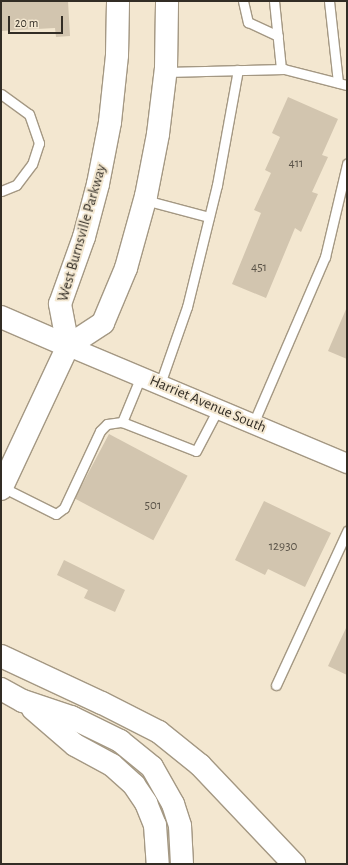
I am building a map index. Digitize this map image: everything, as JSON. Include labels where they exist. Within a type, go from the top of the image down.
[{"type":"main road","name":"West Burnsville Parkway","points":[[68,346],[60,304],[84,237],[104,153],[117,54],[118,1]]},
{"type":"main road","points":[[2,488],[68,346],[103,323],[126,268],[145,200],[158,134],[166,72],[167,1]]},
{"type":"main road","points":[[1,317],[68,346]]},
{"type":"main road","points":[[1,656],[102,703],[159,732],[200,765],[294,864]]},
{"type":"main road","points":[[1,689],[23,701],[71,717],[120,741],[152,767],[170,798],[178,819],[182,864]]},
{"type":"main road","points":[[23,701],[75,745],[112,764],[134,785],[146,803],[155,825],[158,864]]},
{"type":"street","name":"Harriet Avenue South","points":[[68,346],[347,463]]},
{"type":"lane","points":[[243,1],[248,22],[278,36]]},
{"type":"lane","points":[[274,1],[281,69]]},
{"type":"lane","points":[[166,72],[281,69],[342,84],[328,1]]},
{"type":"lane","points":[[160,384],[187,307],[209,217],[238,70]]},
{"type":"lane","points":[[1,94],[29,114],[39,143],[32,164],[16,185],[1,191]]},
{"type":"lane","points":[[253,424],[325,257],[347,164]]},
{"type":"lane","points":[[145,200],[209,217]]},
{"type":"lane","points":[[122,422],[141,376]]},
{"type":"lane","points":[[2,488],[56,514],[64,508],[100,431],[107,424],[122,422],[196,451],[218,408]]},
{"type":"lane","points":[[276,685],[347,531]]},
{"type":"building","points":[[1,1],[68,1],[70,36],[56,37],[55,28],[1,31]]},
{"type":"building","points":[[288,97],[338,119],[322,155],[328,157],[312,192],[318,194],[301,232],[295,228],[266,298],[232,284],[261,213],[254,210],[271,173],[265,170],[280,137],[272,133]]},
{"type":"building","points":[[347,307],[347,359],[328,351]]},
{"type":"building","points":[[109,434],[188,476],[153,540],[75,498]]},
{"type":"building","points":[[264,501],[331,533],[305,587],[268,569],[265,575],[235,560]]},
{"type":"building","points":[[64,560],[125,590],[115,612],[84,598],[88,590],[57,575]]},
{"type":"building","points":[[347,626],[347,675],[328,666]]}]
